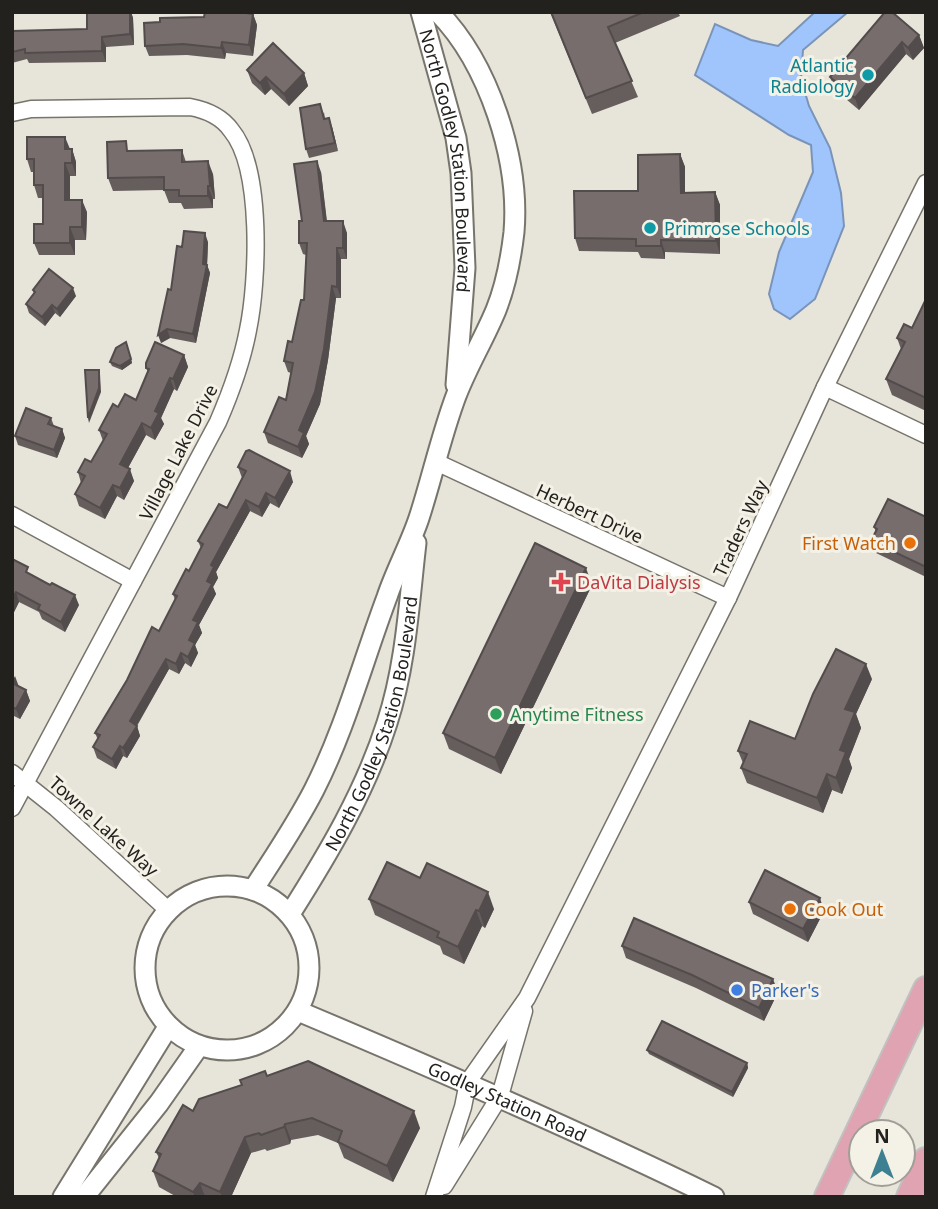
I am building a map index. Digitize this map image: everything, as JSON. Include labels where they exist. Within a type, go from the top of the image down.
[{"type":"main road","points":[[827,1197],[926,989]]},
{"type":"main road","points":[[909,1197],[926,1160]]},
{"type":"street","name":"North Godley Station Boulevard","points":[[421,12],[456,138],[461,173],[466,268],[456,397]]},
{"type":"street","name":"North Godley Station Boulevard","points":[[253,890],[314,790],[346,715],[388,593],[418,520],[456,397],[496,309],[505,282],[514,231],[508,153],[496,108],[478,69],[451,25],[438,12]]},
{"type":"street","name":"Village Lake Drive","points":[[12,113],[31,109],[197,108],[215,115],[231,128],[242,147],[253,207],[256,259],[252,310],[241,360],[218,422],[12,808]]},
{"type":"street","name":"Traders Way","points":[[468,1082],[527,998],[728,598],[825,387],[926,183]]},
{"type":"street","points":[[825,387],[926,435]]},
{"type":"street","name":"Herbert Drive","points":[[436,462],[728,598]]},
{"type":"street","points":[[12,515],[133,581]]},
{"type":"street","name":"North Godley Station Boulevard","points":[[290,915],[320,868],[357,800],[387,723],[404,652],[418,520]]},
{"type":"street","name":"Towne Lake Way","points":[[12,773],[168,910]]},
{"type":"street","points":[[230,886],[253,890],[273,900],[290,915],[303,937],[310,962],[308,987],[298,1011],[279,1032],[255,1046],[227,1051],[199,1046],[168,1027],[155,1009],[146,989],[146,947],[155,927],[168,910],[186,896],[208,888],[230,886]]},
{"type":"street","name":"Traders Way","points":[[435,1197],[500,1096],[527,998]]},
{"type":"street","name":"Godley Station Road","points":[[298,1011],[500,1096],[714,1197]]},
{"type":"street","points":[[63,1197],[168,1027]]},
{"type":"street","points":[[83,1197],[159,1103],[199,1046]]},
{"type":"street","points":[[435,1197],[468,1082]]},
{"type":"water","points":[[815,12],[848,12],[803,50],[801,79],[809,106],[830,148],[841,193],[844,226],[815,299],[790,319],[774,309],[769,294],[779,252],[813,172],[811,145],[789,135],[695,75],[715,24],[751,40],[778,46]]},
{"type":"building","points":[[87,12],[130,12],[130,34],[102,37],[102,51],[25,53],[25,49],[12,52],[12,31],[87,29]]},
{"type":"building","points":[[205,12],[253,14],[249,45],[222,42],[221,48],[183,44],[145,46],[144,23],[160,22],[160,18],[204,17]]},
{"type":"building","points":[[551,12],[644,12],[608,27],[632,81],[586,98]]},
{"type":"building","name":"Atlantic Radiology","points":[[885,12],[892,12],[919,35],[908,48],[902,42],[855,98],[830,77]]},
{"type":"building","points":[[273,43],[304,73],[284,94],[266,77],[260,83],[247,70]]},
{"type":"building","points":[[320,104],[324,119],[329,118],[335,143],[306,149],[300,108]]},
{"type":"building","points":[[27,137],[65,137],[65,149],[72,149],[72,163],[65,163],[65,200],[82,200],[82,227],[70,227],[70,243],[34,243],[34,224],[43,224],[43,185],[34,185],[34,159],[27,159]]},
{"type":"building","points":[[126,141],[127,151],[182,150],[182,162],[208,161],[208,196],[179,196],[179,190],[164,190],[164,177],[108,178],[107,142]]},
{"type":"building","name":"Primrose Schools","points":[[680,154],[681,193],[715,192],[716,241],[661,240],[661,246],[636,246],[636,239],[575,238],[574,191],[638,191],[638,155]]},
{"type":"building","points":[[317,161],[324,221],[343,221],[343,248],[337,248],[337,287],[332,286],[315,392],[299,430],[304,433],[298,447],[264,432],[279,397],[286,400],[293,363],[284,361],[288,341],[292,342],[301,300],[304,300],[307,243],[299,243],[299,221],[302,221],[294,164]]},
{"type":"building","points":[[184,231],[205,233],[203,264],[207,265],[193,334],[167,329],[158,335],[168,289],[171,290],[177,246],[182,247]]},
{"type":"building","points":[[49,269],[73,288],[57,309],[52,305],[42,317],[26,304]]},
{"type":"building","points":[[926,299],[926,398],[886,379],[905,342],[897,338],[904,324],[912,328]]},
{"type":"building","points":[[126,342],[131,359],[120,366],[110,362],[116,348]]},
{"type":"building","points":[[155,342],[184,355],[155,411],[159,413],[151,428],[142,423],[120,464],[130,469],[120,488],[113,485],[100,508],[75,494],[85,476],[78,472],[85,459],[91,462],[107,434],[99,430],[113,404],[118,407],[125,394],[136,400],[149,369],[146,368],[146,363]]},
{"type":"building","points":[[85,370],[99,370],[99,388],[88,418]]},
{"type":"building","points":[[26,408],[51,418],[48,424],[62,429],[54,450],[15,436]]},
{"type":"building","points":[[249,450],[290,471],[275,498],[266,493],[259,507],[246,500],[211,565],[214,567],[207,581],[212,584],[193,620],[198,622],[189,640],[195,643],[188,657],[181,653],[176,664],[166,659],[130,721],[137,726],[123,748],[120,746],[112,759],[93,747],[100,735],[95,733],[127,680],[152,627],[159,631],[177,596],[173,594],[203,544],[198,541],[219,504],[227,508],[246,471],[238,467]]},
{"type":"building","points":[[888,499],[926,517],[926,567],[871,541],[877,529],[874,527]]},
{"type":"building","points":[[535,543],[586,568],[495,758],[443,733]]},
{"type":"building","points":[[12,559],[28,567],[26,572],[75,595],[61,622],[38,609],[40,605],[16,592],[12,599]]},
{"type":"building","points":[[836,649],[866,664],[845,709],[855,712],[840,750],[846,752],[836,778],[827,774],[817,798],[741,768],[747,754],[738,751],[750,721],[795,739],[813,694]]},
{"type":"building","points":[[12,683],[26,690],[16,709],[12,707]]},
{"type":"building","points":[[387,862],[420,878],[427,863],[488,892],[458,947],[437,937],[439,932],[369,899]]},
{"type":"building","points":[[765,870],[820,898],[803,929],[749,902]]},
{"type":"building","points":[[634,918],[773,979],[759,1008],[692,975],[622,946]]},
{"type":"building","points":[[662,1021],[747,1063],[732,1092],[647,1050]]},
{"type":"building","points":[[308,1061],[414,1111],[387,1166],[338,1142],[342,1131],[312,1118],[285,1124],[284,1127],[261,1135],[259,1133],[245,1137],[220,1192],[200,1183],[193,1192],[153,1171],[161,1154],[156,1152],[183,1105],[193,1111],[199,1099],[242,1085],[240,1080],[265,1071],[267,1076]]},
{"type":"place","name":"Atlantic Radiology","points":[[868,75]]},
{"type":"place","name":"Primrose Schools","points":[[650,228]]},
{"type":"place","name":"First Watch","points":[[910,543]]},
{"type":"place","name":"DaVita Dialysis","points":[[561,582]]},
{"type":"place","name":"Anytime Fitness","points":[[496,714]]},
{"type":"place","name":"Cook Out","points":[[790,909]]},
{"type":"place","name":"Parker's","points":[[737,990]]}]
